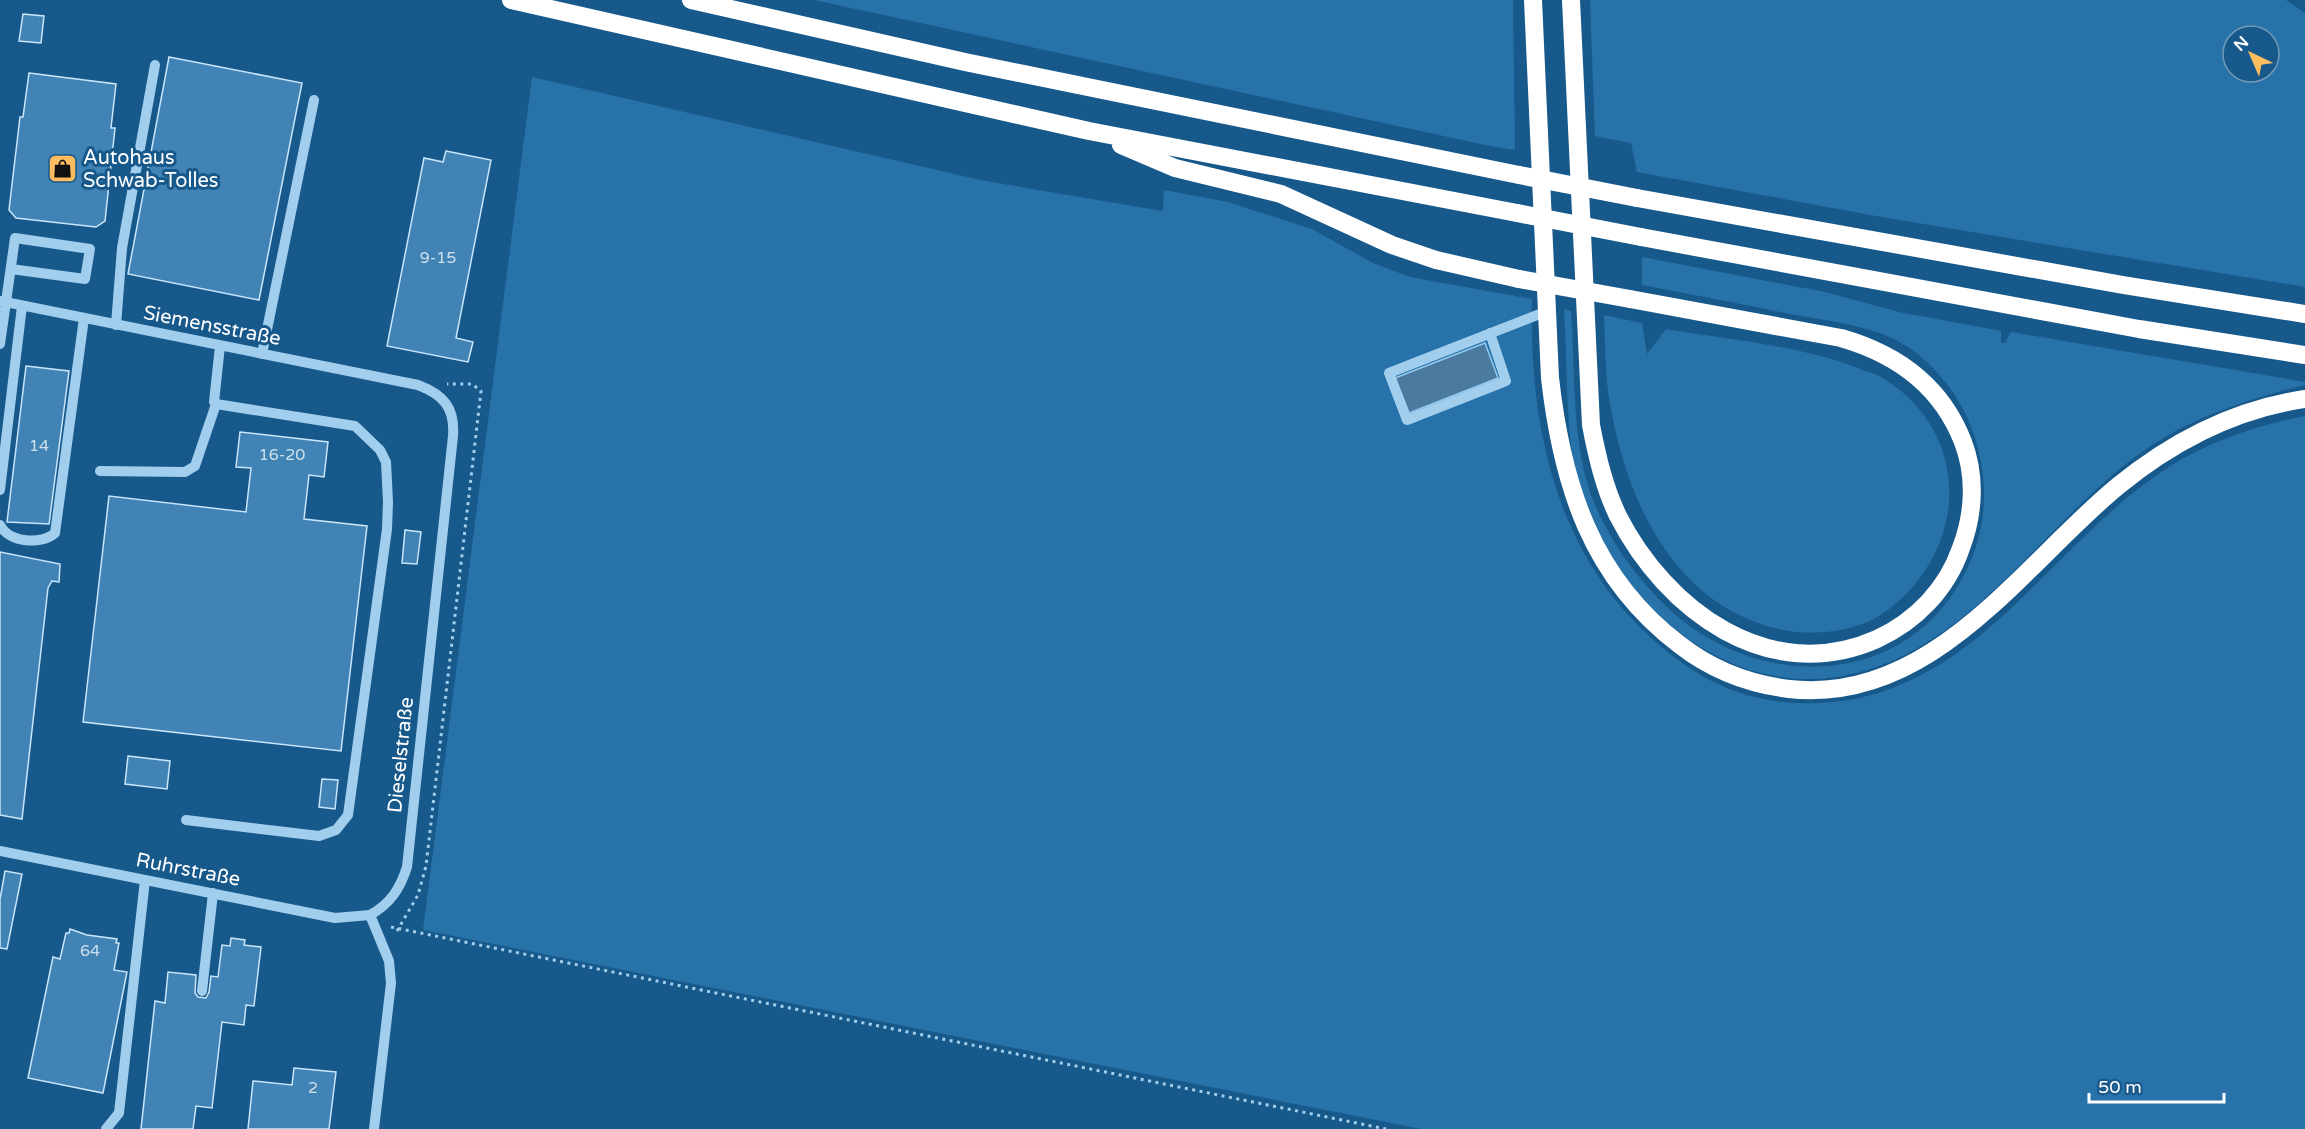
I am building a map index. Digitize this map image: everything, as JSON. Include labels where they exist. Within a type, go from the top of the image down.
[{"type":"highway","points":[[511,0],[1089,131],[1641,237],[2139,329],[2305,355]]},
{"type":"highway","points":[[691,0],[965,62],[1637,198],[2122,285],[2305,314]]},
{"type":"highway","points":[[1533,0],[1545,312],[1554,419],[1561,453],[1580,516],[1608,569],[1643,612],[1690,653],[1712,667],[1741,679],[1780,688],[1810,690],[1857,685],[1913,663],[1970,625],[2088,513],[2155,458],[2225,421],[2260,409],[2305,399]]},
{"type":"highway","points":[[1089,131],[1175,168],[1281,194],[1392,245],[1436,260],[1519,279],[1630,299],[1841,338],[1871,347],[1912,371],[1945,406],[1966,452],[1971,481],[1971,506],[1967,532],[1958,558],[1946,581],[1912,618],[1892,632],[1865,644],[1839,651],[1811,653],[1781,651],[1752,644],[1724,631],[1684,602],[1665,583],[1633,541],[1606,488],[1595,447],[1588,391],[1571,0]]},
{"type":"street","points":[[116,325],[122,248],[155,65]]},
{"type":"street","points":[[262,354],[314,100]]},
{"type":"street","points":[[0,344],[3,302],[15,238],[90,249],[86,279],[10,269]]},
{"type":"street","name":"Siemensstraße","points":[[3,302],[418,385]]},
{"type":"street","points":[[0,490],[22,306]]},
{"type":"street","points":[[1490,333],[1506,381],[1407,420],[1389,373],[1490,333],[1545,312]]},
{"type":"street","points":[[0,525],[3,531],[13,537],[42,541],[55,533],[84,318]]},
{"type":"street","points":[[100,471],[185,472],[195,466],[216,404],[214,402],[220,346]]},
{"type":"street","name":"Dieselstraße","points":[[370,915],[382,908],[393,897],[402,883],[407,867],[453,436],[451,409],[444,399],[418,385]]},
{"type":"street","points":[[186,820],[319,836],[336,830],[348,815],[387,529],[386,462],[367,434],[355,426],[216,404]]},
{"type":"street","name":"Ruhrstraße","points":[[0,850],[335,918],[370,915]]},
{"type":"street","points":[[106,1129],[119,1113],[145,880]]},
{"type":"street","points":[[202,991],[213,893]]},
{"type":"street","points":[[370,915],[389,961],[391,983],[374,1129]]},
{"type":"path","points":[[397,931],[418,895],[426,866],[481,391],[472,384],[418,385]]},
{"type":"path","points":[[370,915],[397,931],[1386,1129]]},
{"type":"shaded area","points":[[814,0],[1513,0],[1515,150],[1490,146]]},
{"type":"shaded area","points":[[1590,0],[2286,0],[2305,13],[2305,287],[1887,218],[1637,172],[1631,143],[1595,136]]},
{"type":"shaded area","points":[[532,77],[985,181],[1163,211],[1164,190],[1228,202],[1312,229],[1373,263],[1410,277],[1532,299],[1532,345],[1543,436],[1554,480],[1569,522],[1589,562],[1615,600],[1664,649],[1716,683],[1755,697],[1798,703],[1858,698],[1911,680],[1959,652],[2002,617],[2126,498],[2172,465],[2236,434],[2305,416],[2305,1129],[1421,1129],[423,930]]},
{"type":"shaded area","points":[[1642,257],[1825,292],[1899,312],[2001,331],[2001,343],[2005,343],[2011,332],[2305,382],[2305,385],[2216,412],[2154,444],[2097,489],[1987,596],[1948,629],[1905,655],[1859,672],[1808,679],[1777,676],[1747,669],[1718,657],[1670,625],[1631,586],[1599,539],[1579,488],[1573,462],[1564,309],[1571,311],[1578,438],[1586,479],[1600,516],[1619,550],[1643,582],[1670,610],[1705,636],[1745,655],[1786,665],[1828,666],[1868,658],[1906,640],[1938,613],[1964,575],[1980,531],[1984,484],[1975,438],[1963,408],[1946,382],[1924,359],[1898,341],[1853,325],[1642,285]]},
{"type":"shaded area","points":[[1604,315],[1642,323],[1647,354],[1666,329],[1788,348],[1835,360],[1880,376],[1915,404],[1934,432],[1946,463],[1949,495],[1945,528],[1932,559],[1912,587],[1874,619],[1836,631],[1808,633],[1783,630],[1744,617],[1711,597],[1682,571],[1659,540],[1640,506],[1615,430],[1608,391]]},
{"type":"shaded area","points":[[1485,343],[1498,378],[1409,413],[1395,378]]},
{"type":"building","points":[[23,14],[44,16],[41,43],[19,41]]},
{"type":"building","points":[[169,57],[302,83],[259,300],[128,274]]},
{"type":"building","name":"Autohaus Schwab-Tolles","points":[[29,73],[116,84],[111,128],[115,128],[105,221],[96,227],[16,218],[9,210],[20,117],[23,117]]},
{"type":"building","points":[[446,151],[491,160],[456,338],[473,342],[468,362],[387,346],[424,158],[443,162]]},
{"type":"building","points":[[26,366],[69,371],[49,524],[7,522]]},
{"type":"building","points":[[240,432],[328,442],[324,477],[309,475],[304,519],[367,526],[341,751],[83,722],[109,496],[246,512],[251,468],[236,467]]},
{"type":"building","points":[[405,530],[421,532],[417,564],[402,563]]},
{"type":"building","points":[[0,552],[60,564],[59,582],[52,581],[48,588],[22,819],[0,815]]},
{"type":"building","points":[[128,756],[170,761],[167,789],[125,784]]},
{"type":"building","points":[[322,779],[338,780],[335,809],[319,807]]},
{"type":"building","points":[[5,871],[22,874],[7,949],[0,948],[0,899]]},
{"type":"building","points":[[70,929],[87,935],[117,939],[116,943],[119,943],[114,970],[127,972],[103,1093],[28,1078],[53,957],[60,959],[66,933],[69,933]]},
{"type":"building","points":[[231,938],[245,940],[244,945],[261,947],[254,1006],[246,1005],[244,1025],[222,1022],[212,1108],[196,1106],[193,1129],[141,1129],[155,1001],[165,1003],[168,972],[196,975],[195,993],[198,997],[206,998],[211,976],[218,977],[222,945],[230,946]]},
{"type":"building","points":[[294,1068],[336,1072],[329,1129],[248,1129],[253,1081],[292,1085]]},
{"type":"place","name":"Autohaus Schwab-Tolles","points":[[62,169]]}]
